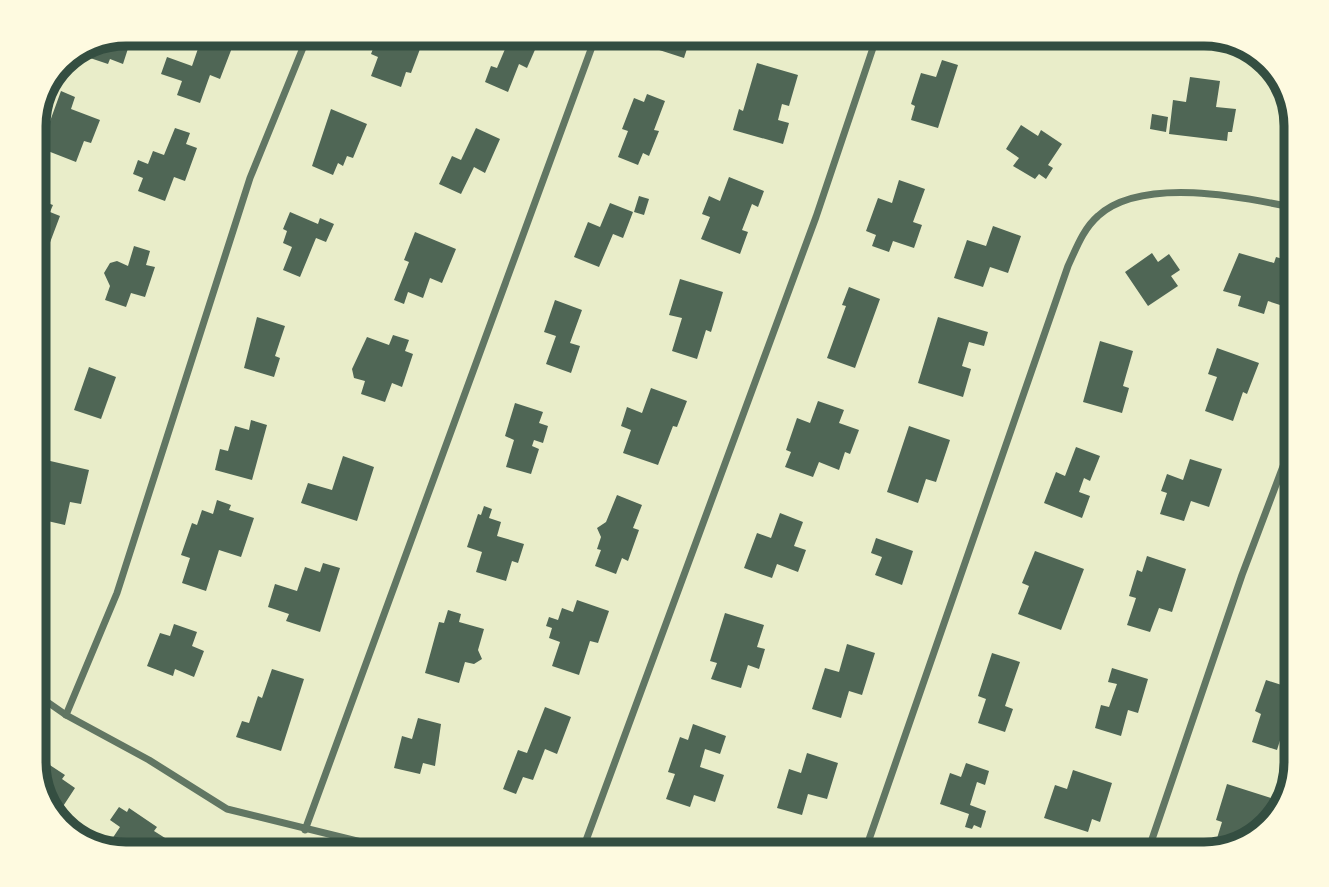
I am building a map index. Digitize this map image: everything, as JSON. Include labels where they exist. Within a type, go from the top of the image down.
[{"type":"street","points":[[66,715],[117,593],[250,178],[304,46]]},
{"type":"street","points":[[304,830],[592,46]]},
{"type":"street","points":[[585,842],[821,205],[873,46]]},
{"type":"street","points":[[868,842],[1068,266],[1087,228],[1104,211],[1129,198],[1214,192],[1284,206]]},
{"type":"street","points":[[1151,842],[1242,575],[1284,464]]},
{"type":"street","points":[[46,701],[66,715],[149,760],[227,809],[357,842]]},
{"type":"building","points":[[129,46],[123,64],[110,59],[108,64],[86,57],[110,47]]},
{"type":"building","points":[[199,46],[233,46],[220,79],[210,75],[200,103],[177,95],[182,81],[161,74],[167,57],[192,66]]},
{"type":"building","points":[[374,46],[421,46],[411,73],[406,72],[401,87],[371,76],[378,57],[371,54]]},
{"type":"building","points":[[506,46],[537,46],[527,68],[519,64],[508,92],[485,82],[491,66],[497,68]]},
{"type":"building","points":[[654,46],[688,46],[684,58],[653,48]]},
{"type":"building","points":[[942,60],[958,65],[938,128],[911,120],[915,106],[911,104],[921,73],[936,77]]},
{"type":"building","points":[[757,63],[798,75],[789,106],[782,104],[778,120],[789,123],[783,144],[733,130],[739,109],[743,111]]},
{"type":"building","points":[[1190,77],[1220,81],[1216,107],[1236,109],[1232,132],[1228,132],[1227,141],[1169,134],[1173,100],[1186,102]]},
{"type":"building","points":[[61,91],[75,97],[71,109],[100,120],[91,143],[84,141],[76,162],[46,150],[46,123],[49,124]]},
{"type":"building","points":[[647,94],[665,101],[654,130],[659,131],[649,156],[643,153],[638,165],[618,157],[628,131],[622,129],[634,98],[644,102]]},
{"type":"building","points":[[331,109],[367,124],[353,158],[347,156],[343,166],[338,163],[333,175],[312,166]]},
{"type":"building","points":[[1152,114],[1168,117],[1166,132],[1150,129]]},
{"type":"building","points":[[1021,125],[1038,136],[1041,130],[1062,144],[1048,165],[1053,168],[1046,179],[1039,174],[1035,179],[1013,166],[1019,158],[1006,149]]},
{"type":"building","points":[[175,128],[190,133],[186,144],[197,148],[185,181],[174,177],[165,201],[138,191],[143,178],[133,174],[138,160],[148,164],[153,151],[164,155]]},
{"type":"building","points":[[476,128],[500,139],[485,173],[474,167],[461,194],[439,184],[452,156],[461,160]]},
{"type":"building","points":[[729,177],[764,191],[758,207],[752,204],[742,230],[748,232],[740,254],[701,239],[710,217],[702,214],[709,196],[720,201]]},
{"type":"building","points":[[899,180],[925,189],[913,222],[922,225],[914,248],[893,241],[889,252],[872,246],[876,235],[866,231],[878,198],[892,203]]},
{"type":"building","points":[[639,196],[649,199],[644,215],[634,212]]},
{"type":"building","points":[[46,203],[53,205],[50,212],[60,216],[46,253]]},
{"type":"building","points":[[610,203],[633,212],[623,238],[613,234],[599,267],[574,257],[588,222],[600,227]]},
{"type":"building","points":[[290,212],[318,224],[320,218],[334,224],[326,242],[316,238],[300,277],[283,270],[292,247],[283,243],[287,231],[283,229]]},
{"type":"building","points":[[993,226],[1021,236],[1008,273],[990,267],[983,287],[954,278],[967,240],[986,246]]},
{"type":"building","points":[[415,232],[456,249],[442,283],[430,278],[423,298],[408,292],[404,304],[394,300],[409,262],[404,260]]},
{"type":"building","points":[[134,246],[150,251],[146,265],[155,267],[145,297],[131,293],[126,307],[105,300],[110,286],[104,273],[110,263],[117,261],[128,266]]},
{"type":"building","points":[[1152,253],[1158,262],[1169,254],[1180,270],[1171,276],[1178,286],[1148,306],[1125,272]]},
{"type":"building","points":[[1239,253],[1274,263],[1276,257],[1284,259],[1284,292],[1280,305],[1268,301],[1264,314],[1238,306],[1241,296],[1223,291]]},
{"type":"building","points":[[680,279],[723,292],[711,332],[706,330],[697,359],[672,351],[682,318],[669,315]]},
{"type":"building","points":[[849,287],[880,299],[855,368],[827,358],[846,306],[842,305]]},
{"type":"building","points":[[555,300],[582,310],[570,343],[580,346],[571,373],[546,364],[556,336],[544,332]]},
{"type":"building","points":[[257,317],[285,326],[275,356],[280,358],[274,377],[244,368]]},
{"type":"building","points":[[938,317],[988,332],[984,346],[969,342],[962,366],[971,369],[963,397],[918,383]]},
{"type":"building","points":[[393,335],[409,340],[405,351],[413,354],[402,387],[392,383],[385,402],[361,394],[365,381],[354,378],[352,369],[367,337],[389,345]]},
{"type":"building","points":[[1100,341],[1133,351],[1123,386],[1129,388],[1122,413],[1083,402]]},
{"type":"building","points":[[1217,348],[1259,363],[1247,394],[1243,392],[1233,421],[1205,411],[1217,377],[1208,374]]},
{"type":"building","points":[[89,367],[116,377],[101,419],[74,410]]},
{"type":"building","points":[[651,388],[687,401],[677,427],[673,426],[658,465],[623,453],[631,430],[621,426],[627,407],[642,413]]},
{"type":"building","points":[[818,401],[844,410],[839,423],[859,430],[850,454],[845,452],[839,470],[819,462],[813,477],[785,467],[791,452],[786,450],[797,418],[810,423]]},
{"type":"building","points":[[515,403],[543,412],[539,423],[548,426],[543,443],[534,440],[532,446],[539,449],[531,474],[506,467],[514,440],[505,436]]},
{"type":"building","points":[[251,420],[267,425],[252,480],[215,470],[220,449],[228,451],[235,426],[249,430]]},
{"type":"building","points":[[909,426],[950,440],[936,482],[926,479],[918,503],[887,492]]},
{"type":"building","points":[[1076,447],[1100,456],[1090,481],[1084,478],[1079,492],[1090,496],[1082,518],[1044,503],[1056,472],[1065,476]]},
{"type":"building","points":[[343,456],[374,467],[357,521],[301,503],[308,483],[332,490]]},
{"type":"building","points":[[1190,459],[1222,469],[1209,507],[1191,501],[1184,521],[1160,514],[1167,493],[1161,491],[1167,474],[1183,480]]},
{"type":"building","points":[[46,460],[89,470],[81,504],[70,502],[65,525],[46,521]]},
{"type":"building","points":[[617,495],[642,505],[633,528],[639,530],[628,561],[622,558],[616,574],[595,566],[601,550],[597,549],[601,537],[597,528],[606,522]]},
{"type":"building","points":[[217,500],[231,505],[229,510],[254,518],[241,557],[219,550],[206,591],[182,583],[190,558],[181,555],[192,523],[197,525],[202,510],[213,514]]},
{"type":"building","points":[[484,506],[492,509],[489,518],[501,522],[497,536],[524,544],[518,563],[512,561],[506,581],[476,572],[482,552],[467,547],[478,514],[481,515]]},
{"type":"building","points":[[780,513],[803,522],[794,546],[806,550],[798,572],[777,564],[772,578],[744,568],[757,533],[771,538]]},
{"type":"building","points":[[876,538],[913,551],[902,585],[875,575],[882,557],[871,553]]},
{"type":"building","points":[[1035,551],[1084,569],[1061,630],[1018,614],[1029,586],[1022,583]]},
{"type":"building","points":[[1147,556],[1186,569],[1172,612],[1159,608],[1150,632],[1127,625],[1136,598],[1129,596],[1137,570],[1142,572]]},
{"type":"building","points":[[323,563],[340,568],[320,632],[286,621],[289,614],[268,607],[275,584],[297,591],[305,567],[320,572]]},
{"type":"building","points":[[577,600],[609,611],[598,643],[590,641],[579,675],[552,666],[560,642],[549,638],[552,628],[546,626],[549,617],[558,620],[562,608],[573,612]]},
{"type":"building","points":[[448,610],[461,614],[459,622],[484,629],[478,650],[482,659],[474,664],[465,662],[459,683],[425,673],[439,622],[444,623]]},
{"type":"building","points":[[725,613],[764,625],[757,647],[765,649],[759,669],[748,665],[741,688],[711,679],[717,663],[710,661]]},
{"type":"building","points":[[174,624],[197,632],[192,646],[204,651],[194,677],[175,669],[173,676],[147,666],[160,633],[170,636]]},
{"type":"building","points":[[847,644],[875,653],[862,695],[849,691],[841,718],[812,709],[825,668],[839,672]]},
{"type":"building","points":[[992,653],[1020,662],[1005,706],[1013,709],[1005,732],[978,723],[986,699],[978,696]]},
{"type":"building","points":[[1112,668],[1148,679],[1138,713],[1128,710],[1121,736],[1095,728],[1101,705],[1109,707],[1117,684],[1108,682]]},
{"type":"building","points":[[272,669],[304,679],[281,751],[236,737],[242,721],[249,723],[258,696],[262,698]]},
{"type":"building","points":[[1266,680],[1284,686],[1284,731],[1277,750],[1252,742],[1261,714],[1255,711]]},
{"type":"building","points":[[545,707],[571,717],[557,754],[545,749],[533,780],[523,777],[516,794],[503,789],[518,750],[527,753]]},
{"type":"building","points":[[418,718],[441,724],[435,766],[423,763],[420,774],[394,768],[402,736],[412,739]]},
{"type":"building","points":[[693,724],[726,736],[720,754],[705,749],[700,767],[724,775],[715,802],[694,795],[690,807],[666,799],[675,774],[668,772],[680,737],[688,740]]},
{"type":"building","points":[[807,753],[838,763],[827,799],[808,794],[802,815],[777,808],[789,769],[801,773]]},
{"type":"building","points":[[46,763],[65,775],[62,779],[75,788],[61,809],[50,787]]},
{"type":"building","points":[[966,763],[989,771],[985,785],[977,782],[970,805],[986,811],[981,828],[974,825],[972,829],[965,827],[969,814],[940,804],[950,773],[961,777]]},
{"type":"building","points":[[1073,770],[1112,783],[1100,822],[1092,819],[1088,832],[1044,818],[1055,785],[1067,789]]},
{"type":"building","points":[[1227,784],[1271,798],[1267,809],[1256,822],[1244,831],[1225,839],[1216,841],[1222,822],[1216,820]]},
{"type":"building","points":[[119,807],[127,812],[129,808],[157,827],[154,831],[171,842],[111,840],[120,827],[110,820]]}]
